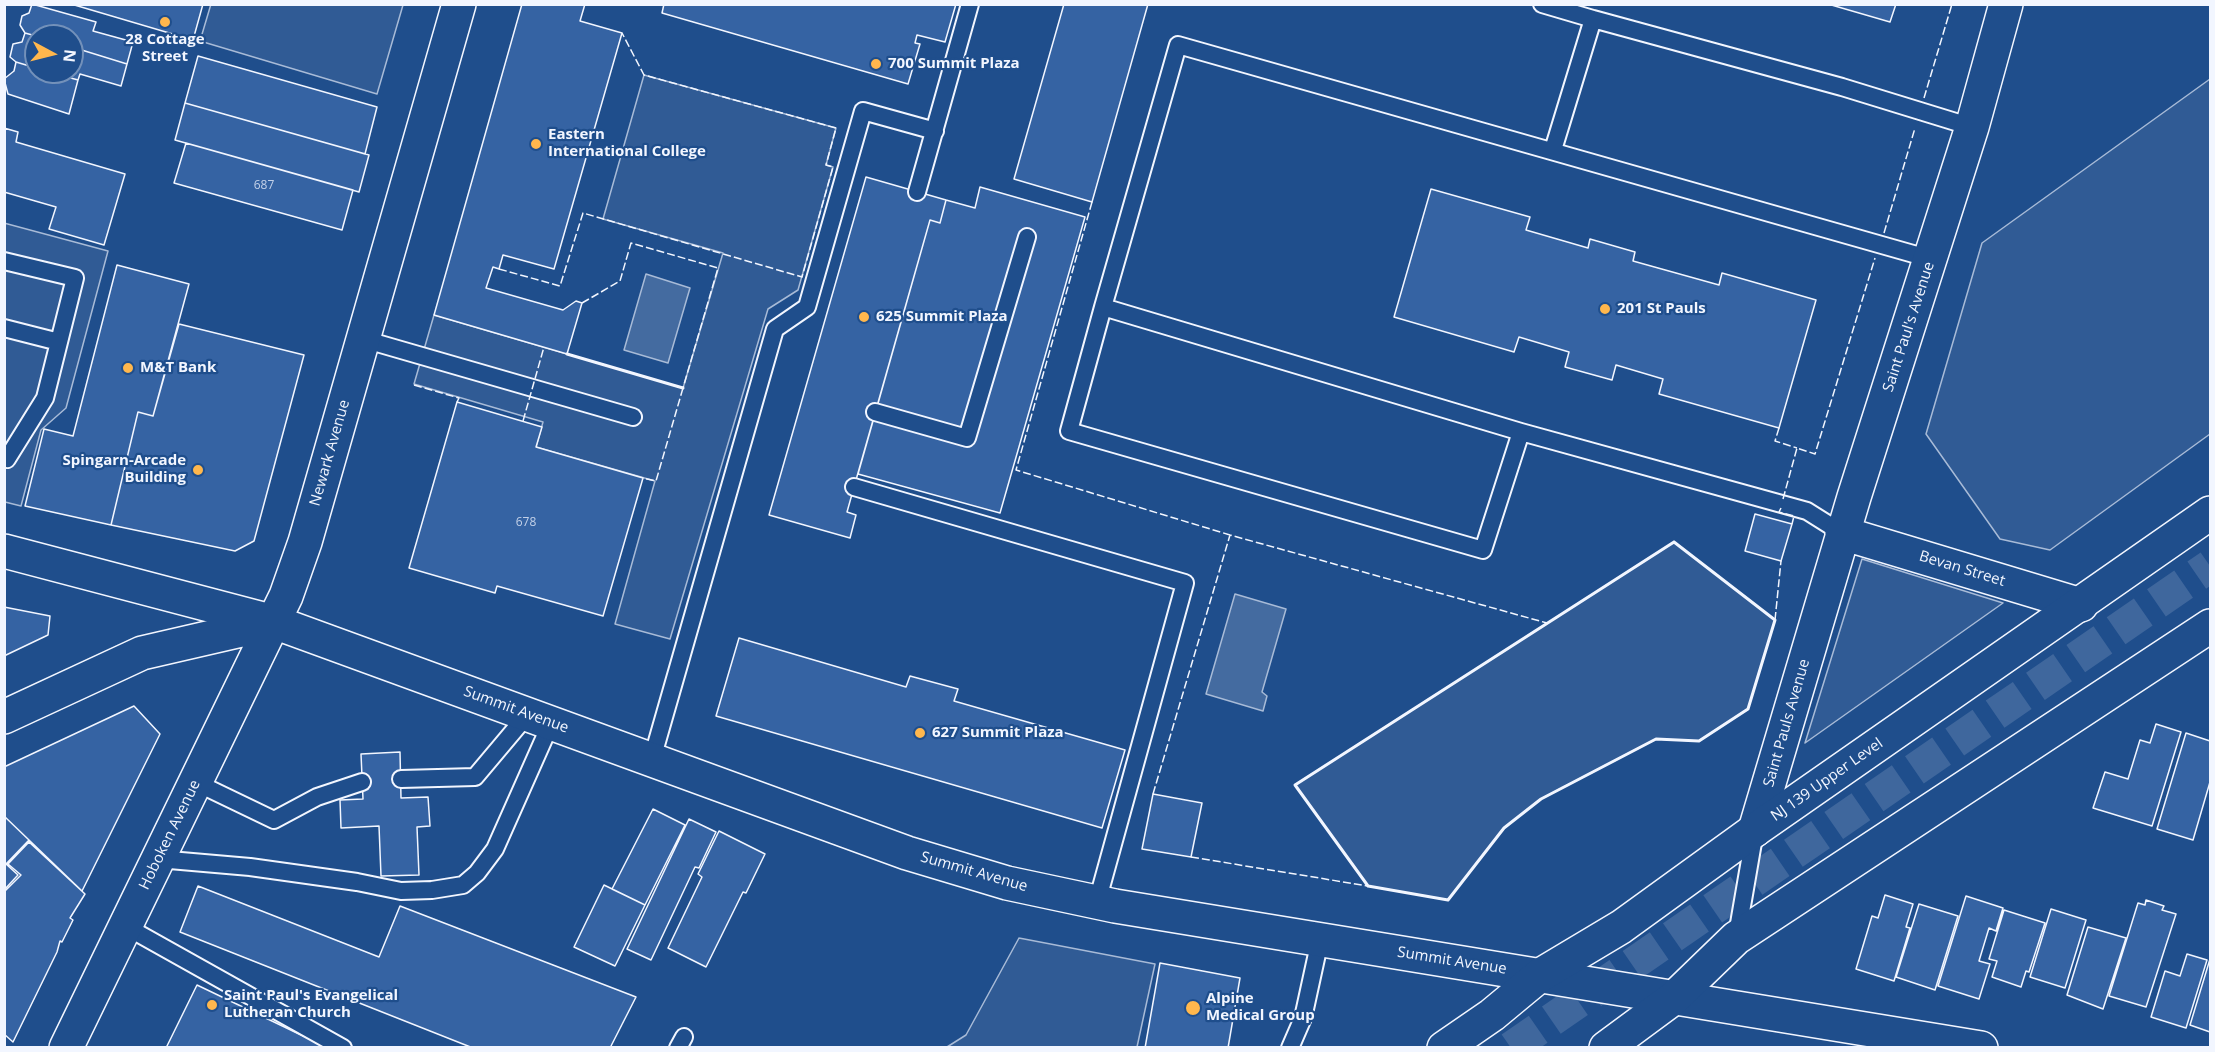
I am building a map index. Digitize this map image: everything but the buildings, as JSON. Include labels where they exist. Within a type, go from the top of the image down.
[{"type":"main road","name":"Newark Avenue","points":[[274,622],[305,542],[459,4]]},
{"type":"main road","name":"Saint Paul's Avenue","points":[[1809,648],[1842,533],[1972,127],[2006,4]]},
{"type":"main road","name":"NJ 139 Upper Level","points":[[1444,1047],[1492,1015],[1539,976],[1621,927],[1755,830],[2211,513]]},
{"type":"main road","name":"Bevan Street","points":[[1842,533],[2081,605]]},
{"type":"main road","name":"Summit Avenue","points":[[4,551],[274,622],[907,853],[1007,883],[1097,902],[1320,940],[1477,963],[1539,976],[1981,1047]]},
{"type":"main road","points":[[4,717],[142,653],[274,622]]},
{"type":"main road","name":"Hoboken Avenue","points":[[66,1047],[274,622]]},
{"type":"main road","points":[[1606,1047],[1675,997],[1736,938],[2211,626]]},
{"type":"main road","name":"Saint Pauls Avenue","points":[[1755,830],[1809,648]]},
{"type":"lane","points":[[917,192],[970,4]]},
{"type":"lane","points":[[1542,4],[1842,87],[1972,127]]},
{"type":"lane","points":[[1553,150],[1593,19]]},
{"type":"lane","points":[[1521,432],[1483,550],[1069,431],[1178,45],[1931,259]]},
{"type":"lane","points":[[652,759],[775,329],[807,306],[863,111],[934,130]]},
{"type":"lane","points":[[875,412],[967,438],[1027,237]]},
{"type":"lane","points":[[4,261],[75,278],[45,398],[7,459],[4,458]]},
{"type":"lane","points":[[1104,307],[1521,432],[1808,511],[1842,533]]},
{"type":"lane","points":[[4,328],[59,342]]},
{"type":"lane","points":[[363,339],[633,417]]},
{"type":"lane","points":[[854,487],[1185,583],[1097,902]]},
{"type":"lane","points":[[401,779],[475,777],[539,718]]},
{"type":"lane","points":[[158,859],[250,867],[357,882],[401,891],[432,890],[463,885],[477,873],[495,849],[539,718]]},
{"type":"lane","points":[[195,782],[274,820],[317,797],[362,782]]},
{"type":"lane","name":"Saint Pauls Avenue","points":[[1736,938],[1755,830]]},
{"type":"lane","points":[[125,926],[343,1047]]},
{"type":"lane","points":[[1290,1047],[1303,1018],[1320,940]]},
{"type":"shaded area","points":[[211,4],[403,5],[377,94],[200,41]]},
{"type":"shaded area","points":[[644,75],[836,128],[826,165],[833,167],[798,290],[768,309],[670,639],[615,624],[655,481],[536,447],[543,422],[414,384],[434,315],[683,388],[723,253],[603,219]]},
{"type":"shaded area","points":[[2210,79],[2210,434],[2050,550],[2000,539],[1926,434],[1982,243]]},
{"type":"shaded area","points":[[4,223],[108,251],[66,408],[41,430],[21,506],[5,502]]},
{"type":"shaded area","points":[[646,274],[690,288],[668,363],[624,350]]},
{"type":"shaded area","points":[[1674,542],[1775,620],[1748,709],[1699,741],[1656,739],[1541,799],[1504,828],[1448,900],[1368,886],[1295,785]]},
{"type":"shaded area","points":[[1862,559],[2003,603],[1805,743]]},
{"type":"shaded area","points":[[1235,594],[1286,609],[1262,692],[1267,696],[1263,711],[1206,694]]},
{"type":"shaded area","points":[[1019,938],[1155,964],[1137,1047],[947,1047],[966,1035]]},
{"type":"tunnel","points":[[1511,1048],[2210,566]]},
{"type":"fence","points":[[1924,98],[1952,4]]},
{"type":"fence","points":[[499,269],[560,286],[583,213],[802,277],[833,167],[826,165],[836,128],[644,75],[622,33]]},
{"type":"fence","points":[[1884,233],[1915,128]]},
{"type":"fence","points":[[1092,202],[1016,470],[1230,535]]},
{"type":"fence","points":[[582,303],[620,281],[631,243],[718,268],[683,388]]},
{"type":"fence","points":[[1783,499],[1797,448],[1815,454],[1875,258]]},
{"type":"fence","points":[[523,421],[544,347]]},
{"type":"fence","points":[[567,354],[683,388],[656,481],[643,478]]},
{"type":"fence","points":[[414,385],[459,398],[457,402]]},
{"type":"fence","points":[[1779,428],[1775,441],[1797,448]]},
{"type":"fence","points":[[1781,508],[1779,512],[1794,516],[1792,524]]},
{"type":"fence","points":[[1153,794],[1230,535],[1547,623]]},
{"type":"fence","points":[[1775,620],[1781,561]]},
{"type":"fence","points":[[1191,857],[1368,886]]},
{"type":"wall","points":[[567,354],[683,388]]},
{"type":"wall","points":[[1674,542],[1775,620],[1748,709],[1699,741],[1656,739],[1541,799],[1504,828],[1448,900],[1368,886],[1295,785],[1674,542]]},
{"type":"place","name":"28 Cottage Street","points":[[165,22]]},
{"type":"place","name":"700 Summit Plaza","points":[[876,64]]},
{"type":"place","name":"Eastern International College","points":[[536,144]]},
{"type":"place","name":"201 St Pauls","points":[[1605,309]]},
{"type":"place","name":"625 Summit Plaza","points":[[864,317]]},
{"type":"place","name":"M&T Bank","points":[[128,368]]},
{"type":"place","name":"Spingarn-Arcade Building","points":[[198,470]]},
{"type":"place","name":"627 Summit Plaza","points":[[920,733]]},
{"type":"place","name":"Saint Paul's Evangelical Lutheran Church","points":[[212,1005]]},
{"type":"place","name":"Alpine Medical Group","points":[[1193,1008]]}]
